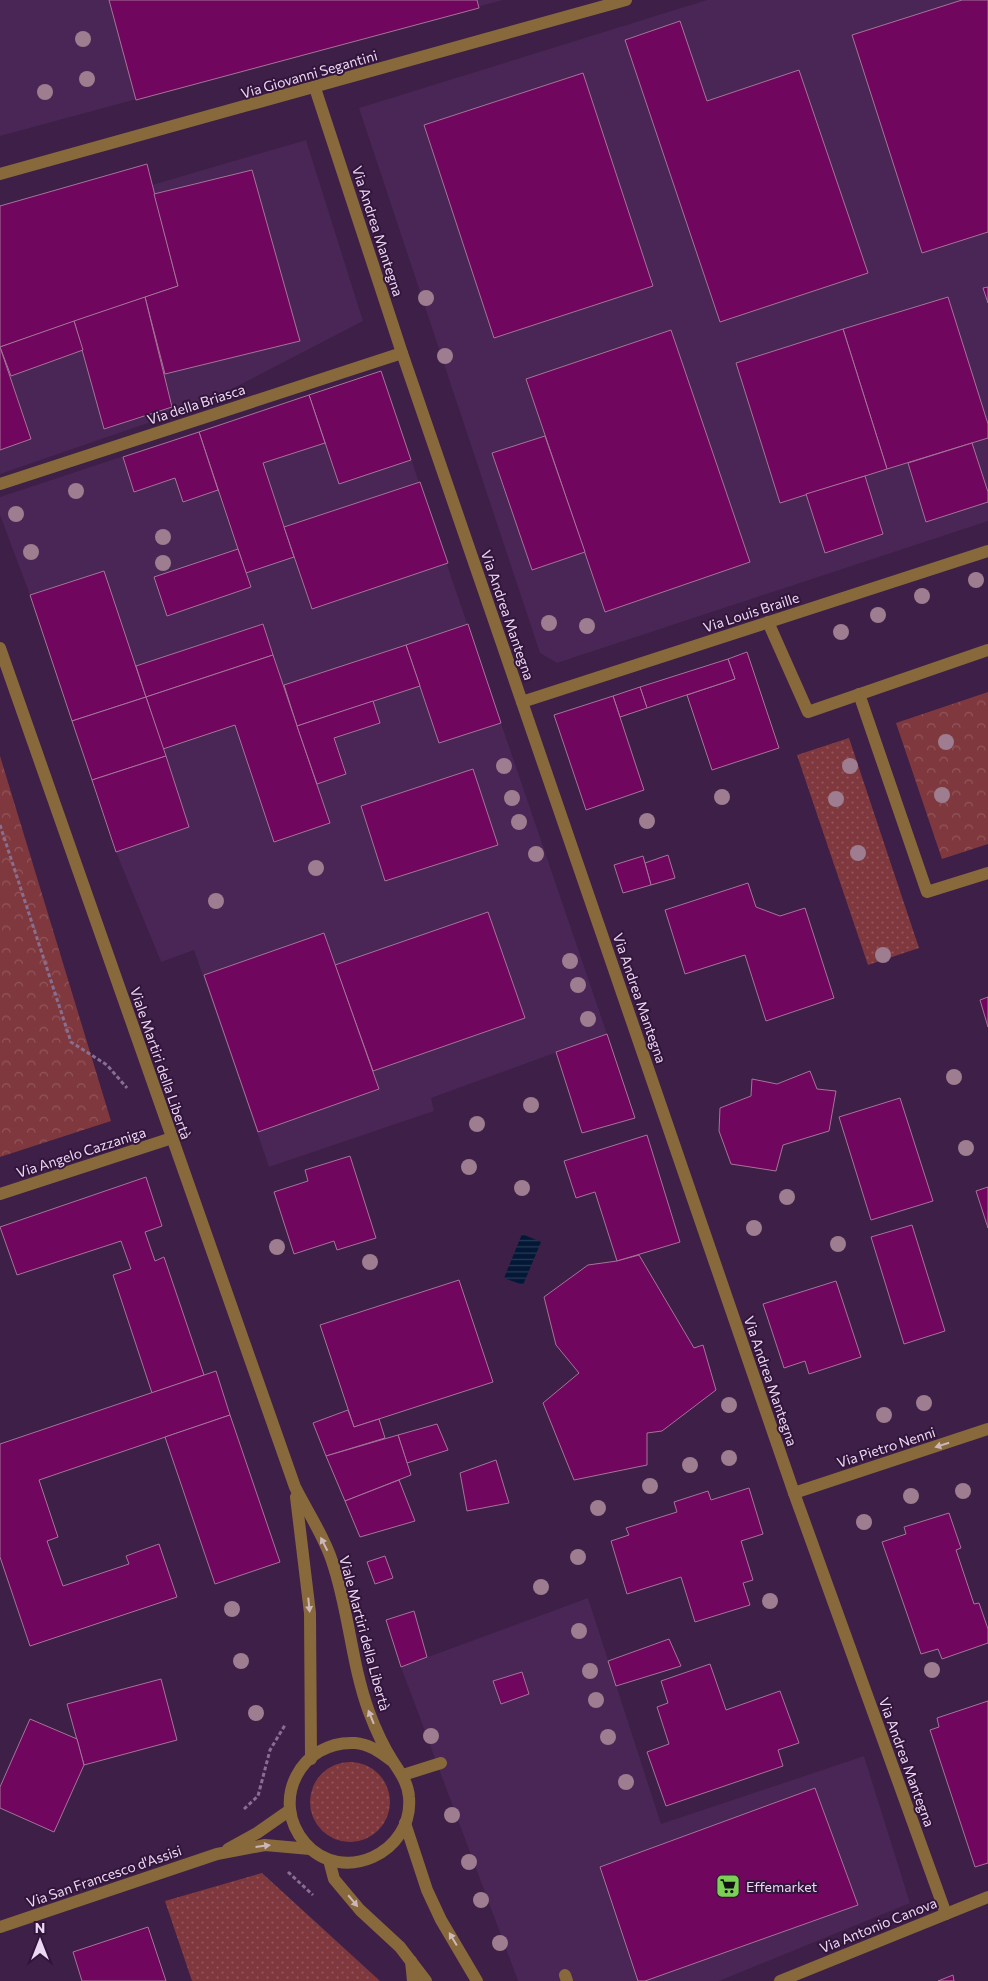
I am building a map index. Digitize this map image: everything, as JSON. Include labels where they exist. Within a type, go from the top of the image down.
[{"type":"street","name":"Via Giovanni Segantini","points":[[0,174],[626,0]]},
{"type":"street","name":"Via Andrea Mantegna","points":[[315,88],[402,353],[794,1493],[946,1914]]},
{"type":"street","name":"Via della Briasca","points":[[0,484],[402,353]]},
{"type":"street","name":"Via Louis Braille","points":[[522,702],[988,551]]},
{"type":"street","points":[[768,622],[808,712],[988,650]]},
{"type":"street","name":"Viale Martiri della Libertà","points":[[0,648],[295,1487],[332,1560],[368,1710],[392,1761],[403,1775],[409,1796],[405,1823],[397,1840],[389,1849],[368,1860],[344,1863],[329,1860],[310,1849],[296,1832],[289,1802],[292,1782],[301,1766],[325,1749],[355,1743],[375,1749],[392,1761]]},
{"type":"street","points":[[859,694],[928,892],[988,873]]},
{"type":"street","name":"Via Angelo Cazzaniga","points":[[0,1194],[172,1138]]},
{"type":"street","name":"Via Pietro Nenni","points":[[794,1493],[988,1430]]},
{"type":"street","name":"Viale Martiri della Libertà","points":[[295,1487],[310,1613],[311,1759]]},
{"type":"street","points":[[403,1775],[441,1763]]},
{"type":"street","name":"Via San Francesco d'Assisi","points":[[217,1854],[249,1837],[290,1810]]},
{"type":"street","name":"Viale Martiri della Libertà","points":[[405,1823],[427,1890],[441,1920],[477,1981]]},
{"type":"street","name":"Via San Francesco d'Assisi","points":[[0,1927],[217,1854],[265,1845],[310,1849]]},
{"type":"street","points":[[329,1860],[334,1879],[411,1961],[426,1981]]},
{"type":"street","name":"Via Antonio Canova","points":[[780,1981],[988,1897]]},
{"type":"street","points":[[411,1961],[413,1981]]},
{"type":"path","points":[[0,825],[71,1042],[107,1065],[132,1094]]},
{"type":"path","points":[[249,1837],[240,1813],[258,1796],[270,1750],[288,1721]]},
{"type":"shaded area","points":[[0,0],[503,0],[0,136]]},
{"type":"shaded area","points":[[707,0],[988,0],[988,521],[557,663],[540,653],[359,108]]},
{"type":"shaded area","points":[[306,140],[363,321],[203,404],[0,474],[0,206],[147,164],[152,185]]},
{"type":"shaded area","points":[[381,371],[607,1034],[431,1098],[434,1111],[269,1167],[194,950],[161,962],[116,852],[30,595],[0,515],[0,497]]},
{"type":"shaded area","points":[[588,1598],[661,1824],[864,1756],[910,1903],[719,1981],[518,1981],[401,1667]]},
{"type":"green space","points":[[988,692],[988,844],[942,859],[896,723]]},
{"type":"green space","points":[[849,738],[919,948],[868,965],[797,755]]},
{"type":"green space","points":[[0,756],[111,1121],[0,1157]]},
{"type":"green space","points":[[350,1762],[365,1765],[378,1774],[387,1787],[390,1802],[387,1817],[378,1830],[365,1839],[350,1842],[335,1839],[322,1830],[313,1817],[310,1802],[313,1787],[322,1774],[335,1765]]},
{"type":"green space","points":[[262,1873],[380,1981],[192,1981],[165,1901]]},
{"type":"water","points":[[522,1234],[541,1242],[523,1285],[504,1278]]},
{"type":"building","points":[[109,0],[477,0],[479,8],[136,100]]},
{"type":"building","points":[[962,0],[988,0],[988,232],[922,253],[852,35]]},
{"type":"building","points":[[680,21],[707,101],[799,70],[868,273],[720,322],[625,40]]},
{"type":"building","points":[[583,73],[653,286],[494,338],[424,125]]},
{"type":"building","points":[[147,164],[178,286],[0,347],[0,206]]},
{"type":"building","points":[[252,170],[300,341],[165,374],[145,297],[178,286],[154,194]]},
{"type":"building","points":[[988,287],[988,303],[983,288]]},
{"type":"building","points":[[145,297],[172,407],[104,429],[74,321]]},
{"type":"building","points":[[948,297],[988,424],[988,438],[887,469],[843,329]]},
{"type":"building","points":[[74,321],[83,350],[11,376],[0,347]]},
{"type":"building","points":[[843,329],[887,469],[780,503],[736,363]]},
{"type":"building","points":[[671,330],[750,562],[605,612],[526,379]]},
{"type":"building","points":[[0,347],[31,439],[0,450]]},
{"type":"building","points":[[381,371],[411,460],[339,484],[309,395]]},
{"type":"building","points":[[309,395],[325,443],[263,463],[294,557],[246,573],[199,432]]},
{"type":"building","points":[[199,432],[218,490],[183,502],[175,478],[134,492],[123,457]]},
{"type":"building","points":[[545,436],[585,552],[532,570],[492,453]]},
{"type":"building","points":[[972,443],[988,492],[988,502],[926,522],[908,463]]},
{"type":"building","points":[[865,476],[883,534],[825,553],[806,494]]},
{"type":"building","points":[[420,482],[448,563],[312,609],[284,527]]},
{"type":"building","points":[[238,549],[251,587],[167,616],[154,577]]},
{"type":"building","points":[[104,571],[146,697],[72,721],[30,595]]},
{"type":"building","points":[[263,624],[273,655],[146,697],[136,666]]},
{"type":"building","points":[[468,624],[501,723],[439,743],[406,645]]},
{"type":"building","points":[[406,645],[420,686],[297,726],[284,685]]},
{"type":"building","points":[[747,652],[779,748],[712,770],[687,695],[735,679],[728,659]]},
{"type":"building","points":[[273,655],[330,823],[274,842],[235,725],[163,749],[146,697]]},
{"type":"building","points":[[728,659],[735,679],[647,708],[640,687]]},
{"type":"building","points":[[640,687],[647,708],[620,717],[613,696]]},
{"type":"building","points":[[613,696],[644,790],[586,810],[554,715]]},
{"type":"building","points":[[146,697],[166,756],[92,780],[72,721]]},
{"type":"building","points":[[373,701],[380,723],[334,738],[346,774],[317,784],[297,726]]},
{"type":"building","points":[[166,756],[189,827],[116,852],[92,780]]},
{"type":"building","points":[[473,769],[498,845],[385,881],[361,806]]},
{"type":"building","points":[[668,855],[675,878],[651,885],[645,863]]},
{"type":"building","points":[[643,856],[651,885],[623,893],[614,865]]},
{"type":"building","points":[[748,883],[756,907],[780,916],[805,908],[834,998],[766,1021],[745,955],[685,974],[665,910]]},
{"type":"building","points":[[488,912],[525,1018],[373,1071],[335,965]]},
{"type":"building","points":[[324,933],[379,1089],[258,1132],[204,975]]},
{"type":"building","points":[[988,997],[988,1027],[980,1000]]},
{"type":"building","points":[[607,1034],[635,1118],[582,1133],[556,1052]]},
{"type":"building","points":[[810,1071],[817,1089],[836,1091],[829,1131],[783,1145],[776,1171],[731,1164],[719,1131],[720,1108],[751,1096],[752,1079],[777,1084]]},
{"type":"building","points":[[900,1098],[933,1201],[871,1220],[839,1117]]},
{"type":"building","points":[[647,1135],[680,1242],[617,1261],[595,1192],[576,1198],[564,1161]]},
{"type":"building","points":[[350,1156],[376,1238],[337,1250],[334,1241],[294,1254],[274,1192],[308,1181],[305,1170]]},
{"type":"building","points":[[146,1177],[162,1226],[145,1232],[155,1261],[164,1257],[204,1375],[152,1393],[113,1275],[131,1269],[121,1241],[17,1275],[0,1227]]},
{"type":"building","points":[[988,1187],[988,1228],[976,1191]]},
{"type":"building","points":[[912,1225],[945,1331],[904,1344],[871,1237]]},
{"type":"building","points":[[639,1255],[694,1348],[703,1345],[716,1390],[662,1431],[647,1433],[647,1465],[574,1480],[543,1403],[579,1373],[556,1345],[544,1297],[588,1265],[617,1261]]},
{"type":"building","points":[[459,1280],[493,1382],[354,1427],[320,1325]]},
{"type":"building","points":[[836,1281],[861,1357],[809,1374],[805,1361],[784,1368],[763,1304]]},
{"type":"building","points":[[216,1371],[230,1415],[39,1480],[58,1537],[47,1541],[63,1586],[129,1564],[126,1556],[159,1544],[177,1597],[30,1646],[0,1557],[0,1444]]},
{"type":"building","points":[[348,1410],[354,1427],[379,1419],[385,1438],[326,1456],[313,1423]]},
{"type":"building","points":[[230,1415],[280,1562],[215,1584],[165,1437]]},
{"type":"building","points":[[437,1424],[448,1450],[407,1463],[398,1435]]},
{"type":"building","points":[[398,1435],[411,1475],[345,1501],[326,1456]]},
{"type":"building","points":[[496,1460],[509,1503],[467,1511],[460,1473]]},
{"type":"building","points":[[399,1480],[415,1521],[360,1537],[345,1501]]},
{"type":"building","points":[[749,1488],[763,1534],[741,1541],[753,1580],[743,1583],[750,1605],[695,1622],[681,1577],[627,1594],[611,1541],[629,1535],[626,1528],[677,1512],[674,1502],[708,1491],[711,1500]]},
{"type":"building","points":[[949,1513],[961,1548],[956,1550],[974,1604],[979,1603],[988,1629],[988,1643],[942,1659],[938,1649],[921,1654],[882,1542],[906,1534],[904,1527]]},
{"type":"building","points":[[385,1556],[393,1578],[375,1584],[367,1562]]},
{"type":"building","points":[[414,1611],[427,1657],[401,1667],[386,1620]]},
{"type":"building","points":[[669,1639],[681,1666],[616,1686],[608,1661]]},
{"type":"building","points":[[710,1664],[726,1710],[780,1691],[799,1743],[778,1750],[783,1766],[666,1806],[647,1752],[669,1744],[657,1707],[668,1703],[661,1681]]},
{"type":"building","points":[[522,1672],[529,1694],[501,1704],[493,1681]]},
{"type":"building","points":[[161,1679],[177,1740],[84,1765],[67,1704]]},
{"type":"building","points":[[988,1701],[988,1863],[975,1867],[930,1730],[939,1727],[937,1718]]},
{"type":"building","points":[[30,1719],[77,1739],[84,1765],[54,1832],[0,1808],[0,1787]]},
{"type":"building","name":"Effemarket","points":[[815,1788],[858,1905],[645,1981],[638,1981],[600,1867]]},
{"type":"building","points":[[148,1927],[166,1981],[82,1981],[73,1952]]},
{"type":"building","points":[[953,1975],[954,1981],[938,1981]]},
{"type":"place","name":"Effemarket","points":[[728,1886]]}]
